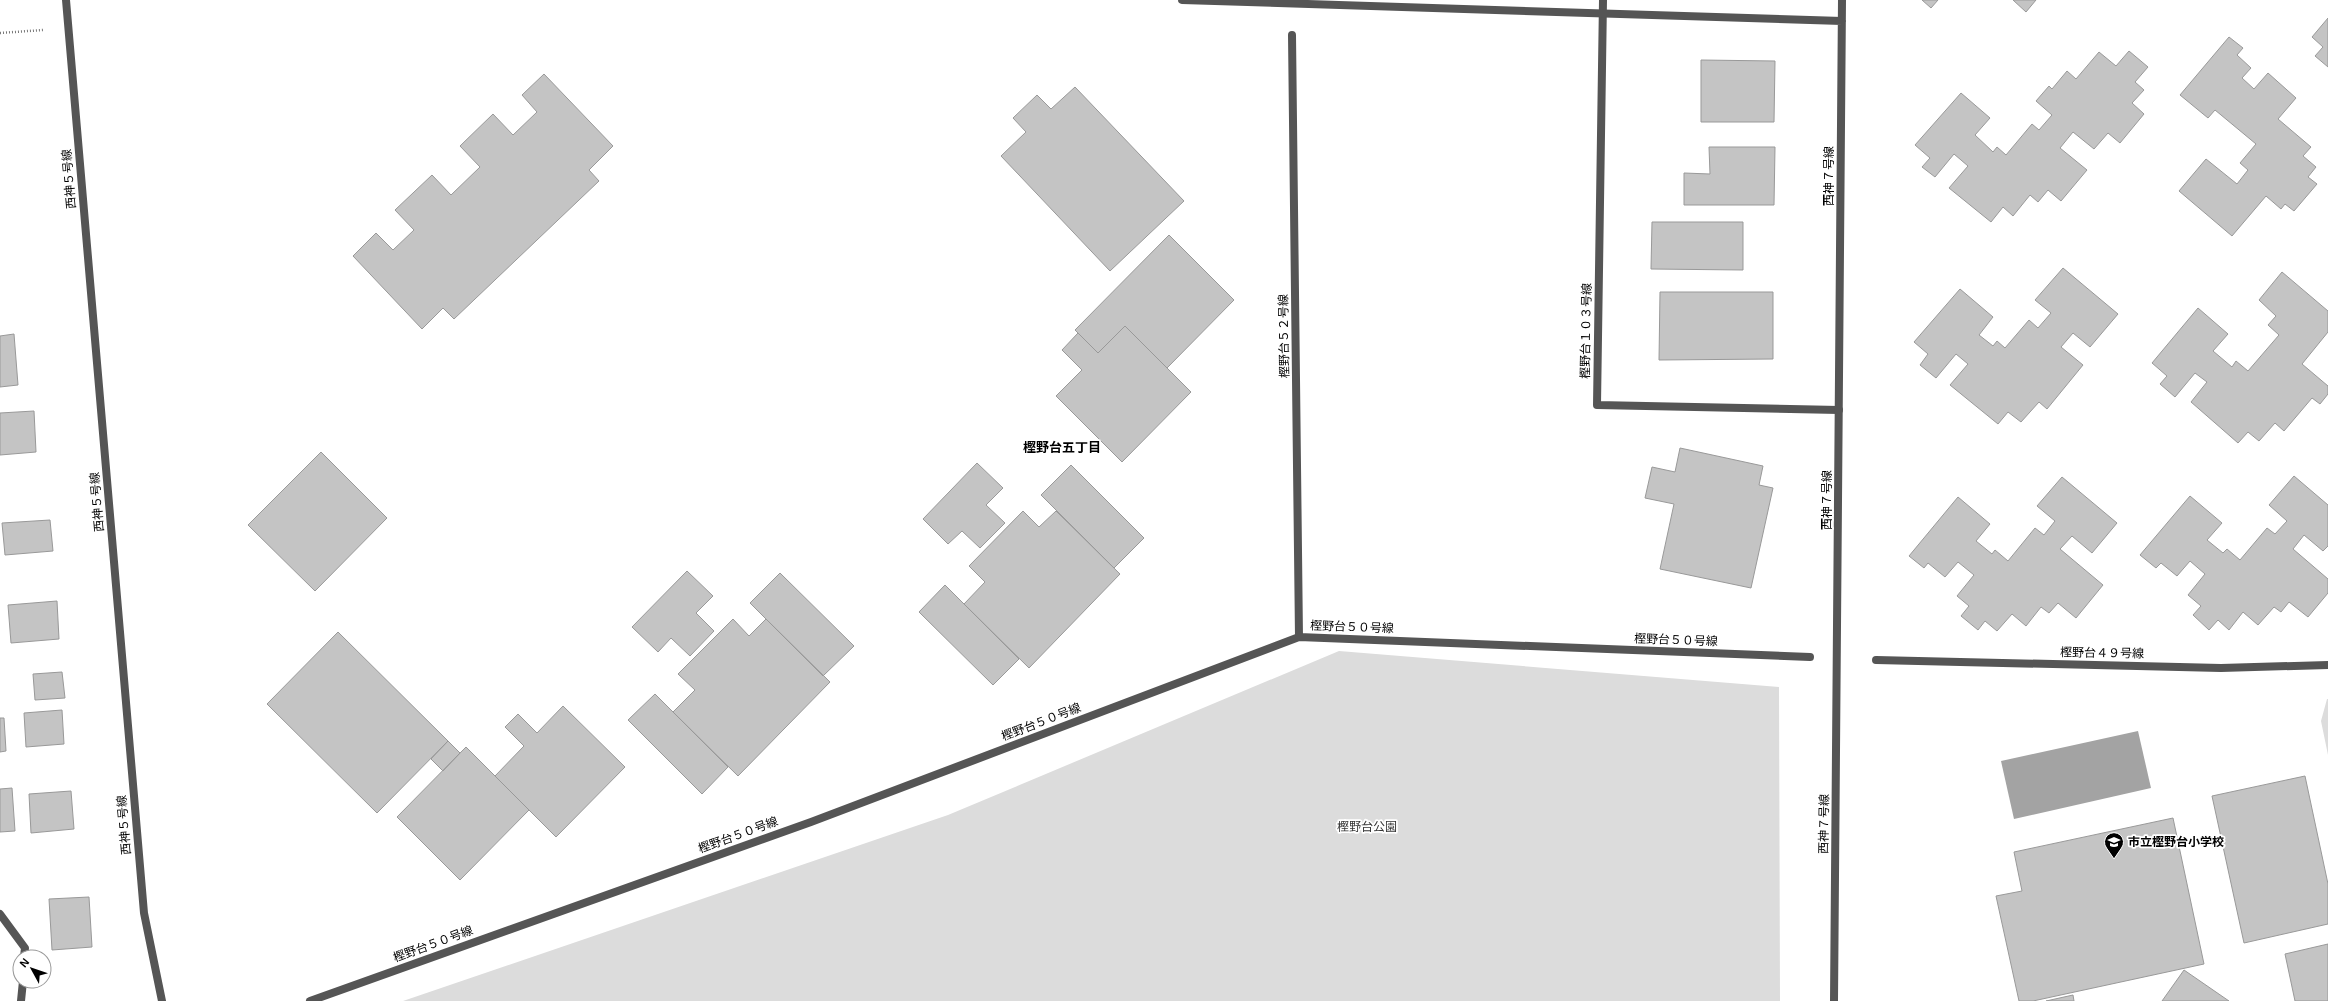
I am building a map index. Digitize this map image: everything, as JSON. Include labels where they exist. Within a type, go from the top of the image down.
[{"type":"street","name":"西神５号線","points":[[66,0],[144,913],[162,1001]]},
{"type":"street","points":[[1182,0],[1842,21]]},
{"type":"street","points":[[1604,0],[1604,14]]},
{"type":"street","name":"西神７号線","points":[[1834,1001],[1842,0]]},
{"type":"street","name":"樫野台１０３号線","points":[[1604,14],[1597,405],[1839,410]]},
{"type":"street","name":"樫野台５２号線","points":[[1292,35],[1300,637]]},
{"type":"street","name":"樫野台５０号線","points":[[310,1001],[810,822],[1300,637],[1810,657]]},
{"type":"street","name":"樫野台４９号線","points":[[1876,660],[2221,668],[2328,665]]},
{"type":"street","points":[[0,914],[25,949]]},
{"type":"street","points":[[21,1001],[22,989]]},
{"type":"path","points":[[0,33],[68,28]]},
{"type":"green space","name":"樫野台公園","points":[[1339,651],[1779,687],[1780,1001],[403,1001],[948,815]]},
{"type":"green space","points":[[2328,699],[2328,755],[2321,721]]},
{"type":"shaded area","points":[[2138,731],[2151,788],[2014,819],[2001,761]]},
{"type":"building","points":[[1922,0],[1938,0],[1931,8]]},
{"type":"building","points":[[2013,0],[2036,0],[2026,12]]},
{"type":"building","points":[[2328,18],[2328,67],[2315,56],[2323,47],[2312,37]]},
{"type":"building","points":[[2229,37],[2243,48],[2237,55],[2251,68],[2242,78],[2254,89],[2268,73],[2296,98],[2278,119],[2311,147],[2303,156],[2316,167],[2308,177],[2317,184],[2294,211],[2285,204],[2281,209],[2266,196],[2232,236],[2179,191],[2206,159],[2237,184],[2248,170],[2240,163],[2256,144],[2215,110],[2208,118],[2180,95]]},
{"type":"building","points":[[2129,51],[2148,67],[2135,82],[2144,90],[2132,103],[2144,114],[2120,143],[2108,133],[2094,149],[2073,132],[2060,148],[2087,170],[2061,201],[2048,190],[2038,202],[2030,195],[2013,216],[2003,207],[1991,222],[1949,188],[1968,166],[1954,154],[1935,177],[1922,167],[1930,158],[1915,145],[1961,93],[1990,118],[1975,135],[1993,152],[1997,147],[2006,155],[2032,124],[2039,130],[2052,115],[2036,101],[2049,86],[2052,89],[2067,71],[2076,79],[2099,52],[2116,66]]},
{"type":"building","points":[[1701,60],[1775,61],[1774,122],[1701,122]]},
{"type":"building","points":[[544,74],[613,146],[589,170],[599,181],[454,319],[443,308],[422,329],[353,256],[376,233],[393,250],[414,230],[395,210],[432,175],[451,195],[480,167],[460,146],[493,114],[513,135],[537,112],[522,95]]},
{"type":"building","points":[[1075,87],[1184,201],[1110,271],[1001,156],[1026,132],[1013,118],[1037,95],[1051,109]]},
{"type":"building","points":[[1709,147],[1775,147],[1774,205],[1684,205],[1684,173],[1710,174]]},
{"type":"building","points":[[1652,222],[1743,222],[1743,270],[1651,269]]},
{"type":"building","points":[[1169,235],[1234,300],[1167,368],[1125,326],[1098,353],[1075,330]]},
{"type":"building","points":[[2063,268],[2118,314],[2090,347],[2073,333],[2061,347],[2083,365],[2047,409],[2039,402],[2021,422],[2008,412],[1998,424],[1950,385],[1968,364],[1956,354],[1936,378],[1920,365],[1928,354],[1914,342],[1960,289],[1993,317],[1979,335],[1993,346],[1997,341],[2005,348],[2029,320],[2038,328],[2051,313],[2035,300]]},
{"type":"building","points":[[2282,272],[2328,311],[2328,332],[2302,364],[2328,386],[2328,394],[2320,404],[2312,398],[2284,431],[2275,423],[2259,441],[2248,432],[2238,443],[2191,402],[2207,382],[2195,373],[2175,397],[2160,384],[2167,376],[2152,363],[2198,308],[2228,334],[2213,351],[2232,367],[2236,361],[2248,371],[2279,335],[2268,325],[2276,316],[2259,300]]},
{"type":"building","points":[[1660,292],[1773,292],[1773,359],[1659,360]]},
{"type":"building","points":[[1125,326],[1191,392],[1122,462],[1056,396],[1082,370],[1062,350],[1078,333],[1098,353]]},
{"type":"building","points":[[14,334],[18,385],[0,387],[0,336]]},
{"type":"building","points":[[34,411],[36,452],[0,455],[0,413]]},
{"type":"building","points":[[1680,448],[1763,466],[1759,485],[1773,488],[1751,588],[1660,569],[1674,504],[1645,498],[1652,467],[1675,472]]},
{"type":"building","points":[[321,452],[387,518],[315,591],[248,525]]},
{"type":"building","points":[[977,463],[1003,488],[986,505],[1005,523],[980,548],[962,531],[948,544],[923,519]]},
{"type":"building","points":[[1071,465],[1144,538],[1114,568],[1041,495]]},
{"type":"building","points":[[2294,476],[2328,505],[2328,546],[2323,551],[2304,535],[2293,549],[2328,579],[2328,593],[2308,617],[2289,602],[2281,612],[2274,607],[2258,625],[2243,612],[2229,630],[2218,620],[2209,630],[2193,615],[2201,606],[2188,595],[2205,574],[2190,561],[2177,576],[2161,563],[2156,568],[2140,555],[2190,496],[2222,523],[2207,540],[2223,553],[2227,549],[2240,560],[2267,528],[2275,534],[2287,521],[2269,505]]},
{"type":"building","points":[[2062,477],[2117,523],[2092,553],[2072,536],[2060,549],[2103,585],[2076,618],[2058,603],[2049,613],[2041,607],[2026,626],[2012,614],[1997,631],[1985,621],[1978,630],[1961,616],[1969,606],[1957,596],[1974,575],[1958,562],[1945,577],[1928,563],[1924,568],[1909,556],[1958,497],[1990,524],[1976,541],[1992,554],[1995,550],[2008,561],[2035,528],[2044,535],[2055,521],[2037,506]]},
{"type":"building","points":[[1023,511],[1039,527],[1056,511],[1120,574],[1029,668],[964,604],[985,582],[969,566]]},
{"type":"building","points":[[50,520],[53,551],[5,555],[2,523]]},
{"type":"building","points":[[687,571],[713,596],[696,613],[714,631],[690,656],[671,638],[658,652],[632,627]]},
{"type":"building","points":[[780,573],[854,646],[823,676],[750,603]]},
{"type":"building","points":[[945,585],[1019,659],[993,685],[919,612]]},
{"type":"building","points":[[57,601],[59,639],[11,643],[8,605]]},
{"type":"building","points":[[733,619],[749,636],[766,619],[830,682],[738,776],[673,712],[695,690],[678,674]]},
{"type":"building","points":[[338,632],[448,741],[377,813],[267,704]]},
{"type":"building","points":[[62,672],[65,698],[35,700],[33,674]]},
{"type":"building","points":[[655,694],[728,767],[702,794],[628,720]]},
{"type":"building","points":[[563,706],[625,767],[556,837],[495,776],[524,746],[505,727],[518,714],[537,733]]},
{"type":"building","points":[[62,710],[64,744],[26,747],[24,713]]},
{"type":"building","points":[[0,718],[4,718],[6,751],[0,752]]},
{"type":"building","points":[[448,741],[460,753],[443,771],[431,759]]},
{"type":"building","points":[[466,747],[529,810],[460,880],[397,817]]},
{"type":"building","points":[[2305,776],[2328,884],[2328,924],[2244,943],[2212,796]]},
{"type":"building","points":[[12,788],[15,831],[0,832],[0,789]]},
{"type":"building","points":[[71,791],[74,829],[31,833],[29,794]]},
{"type":"building","points":[[2173,818],[2204,964],[2033,1001],[2019,1001],[1996,896],[2022,891],[2014,852]]},
{"type":"building","points":[[89,897],[92,947],[52,950],[49,899]]},
{"type":"building","points":[[2328,944],[2328,1001],[2295,1001],[2285,954]]},
{"type":"building","points":[[2184,970],[2229,1001],[2162,1001]]},
{"type":"building","points":[[2073,995],[2074,1001],[2046,1001]]},
{"type":"place","name":"市立樫野台小学校","points":[[2114,859]]},
{"type":"district","name":"樫野台五丁目","points":[[1062,447]]}]
